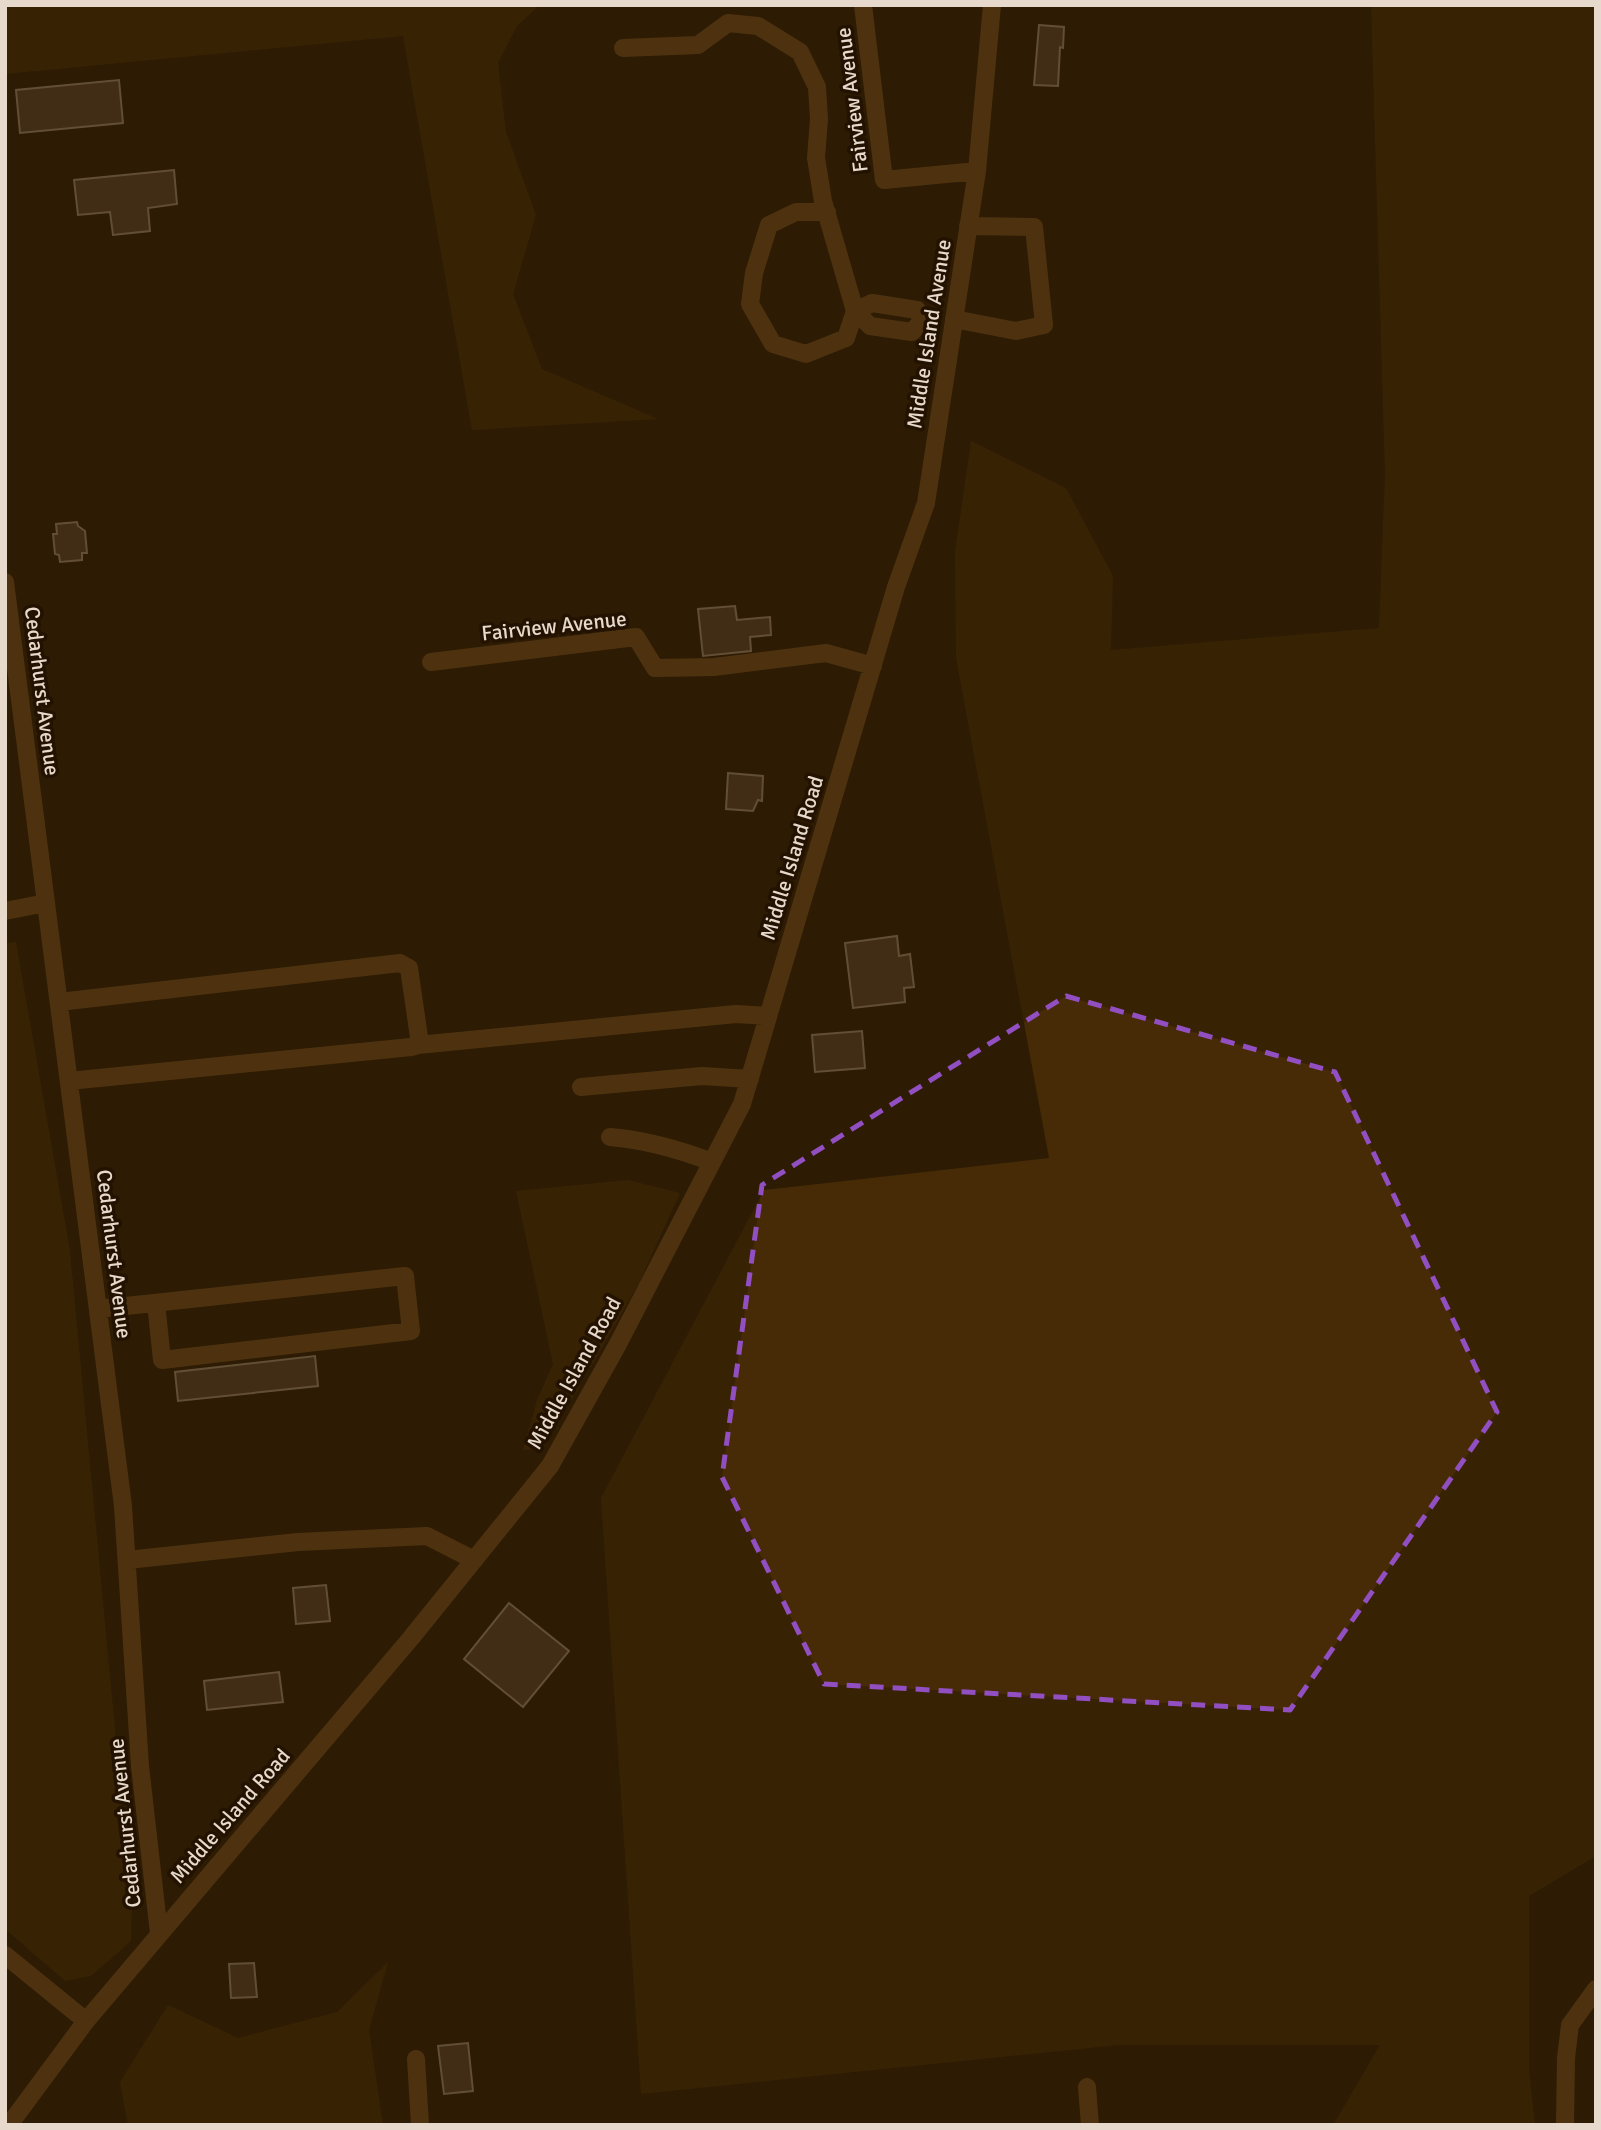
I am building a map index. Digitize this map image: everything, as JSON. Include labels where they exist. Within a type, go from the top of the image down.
[{"type":"street","name":"Fairview Avenue","points":[[863,5],[884,180],[976,172]]},
{"type":"street","points":[[976,172],[986,94],[992,5]]},
{"type":"street","points":[[624,48],[698,45],[728,23],[758,26],[800,52],[817,88],[819,119],[816,158],[827,212],[855,311],[870,326],[912,332],[922,321],[1016,331],[1044,325],[1034,227],[968,226]]},
{"type":"street","name":"Middle Island Avenue","points":[[926,503],[976,172]]},
{"type":"street","points":[[827,212],[796,212],[769,225],[754,274],[750,304],[773,344],[806,354],[846,338],[855,311]]},
{"type":"street","name":"Middle Island Road","points":[[10,2116],[159,1933],[254,1824],[550,1466],[618,1344],[742,1104],[896,587],[926,503]]},
{"type":"street","name":"Cedarhurst Avenue","points":[[5,582],[11,673],[46,903],[123,1506],[140,1766],[159,1933]]},
{"type":"street","name":"Fairview Avenue","points":[[431,662],[636,637],[655,668],[715,667],[826,653],[873,666]]},
{"type":"street","points":[[5,911],[46,903]]},
{"type":"street","points":[[59,1002],[400,963],[409,968],[418,1045]]},
{"type":"street","points":[[69,1081],[736,1014],[768,1016]]},
{"type":"street","points":[[582,1087],[702,1076],[750,1079]]},
{"type":"street","points":[[610,1137],[643,1139],[712,1162]]},
{"type":"street","points":[[98,1309],[405,1276],[411,1331],[162,1360],[156,1303]]},
{"type":"street","points":[[127,1560],[298,1542],[427,1536],[474,1560]]},
{"type":"street","points":[[5,1955],[86,2021]]},
{"type":"street","points":[[1565,2125],[1566,2058],[1570,2025],[1596,1989]]},
{"type":"street","points":[[416,2059],[420,2125]]},
{"type":"street","points":[[1087,2087],[1090,2125]]},
{"type":"highlighted area","points":[[1066,996],[1335,1072],[1497,1412],[1290,1710],[824,1684],[722,1477],[762,1185]]},
{"type":"shaded area","points":[[5,5],[540,5],[517,26],[498,63],[506,132],[536,215],[513,294],[542,369],[658,419],[472,430],[403,36],[5,74]]},
{"type":"shaded area","points":[[1371,5],[1596,5],[1596,1856],[1529,1896],[1529,2070],[1535,2125],[1333,2125],[1380,2045],[1118,2045],[641,2094],[601,1498],[764,1190],[1049,1158],[956,658],[955,552],[971,441],[1066,488],[1113,576],[1111,650],[1379,628],[1385,474]]},
{"type":"shaded area","points":[[16,942],[70,1251],[132,1910],[131,1941],[91,1976],[65,1981],[5,1929],[5,943]]},
{"type":"shaded area","points":[[628,1180],[680,1193],[639,1283],[591,1367],[572,1373],[580,1386],[541,1448],[523,1450],[537,1400],[553,1364],[516,1191]]},
{"type":"shaded area","points":[[388,1962],[369,2030],[383,2125],[128,2125],[120,2082],[168,2005],[238,2038],[337,2012]]},
{"type":"building","points":[[1039,25],[1064,27],[1058,86],[1034,85]]},
{"type":"building","points":[[119,80],[123,123],[20,133],[16,90]]},
{"type":"building","points":[[174,170],[177,204],[148,208],[150,231],[113,235],[110,212],[78,215],[74,180]]},
{"type":"building","points":[[77,522],[85,531],[87,553],[82,553],[82,560],[60,562],[59,555],[55,554],[53,534],[57,534],[56,524]]},
{"type":"building","points":[[735,606],[737,620],[770,617],[771,635],[750,637],[751,651],[703,656],[698,609]]},
{"type":"building","points":[[728,773],[763,776],[762,801],[758,800],[753,811],[726,809]]},
{"type":"building","points":[[897,936],[899,956],[910,954],[914,987],[904,988],[905,1002],[853,1008],[845,943]]},
{"type":"building","points":[[862,1031],[865,1068],[815,1072],[812,1035]]},
{"type":"building","points":[[315,1356],[318,1386],[178,1401],[175,1372]]},
{"type":"building","points":[[326,1585],[330,1621],[296,1624],[293,1588]]},
{"type":"building","points":[[509,1603],[569,1651],[523,1707],[464,1659]]},
{"type":"building","points":[[279,1672],[283,1702],[207,1710],[204,1681]]},
{"type":"building","points":[[254,1963],[257,1997],[231,1998],[229,1964]]},
{"type":"building","points":[[468,2043],[473,2091],[444,2094],[438,2046]]}]
